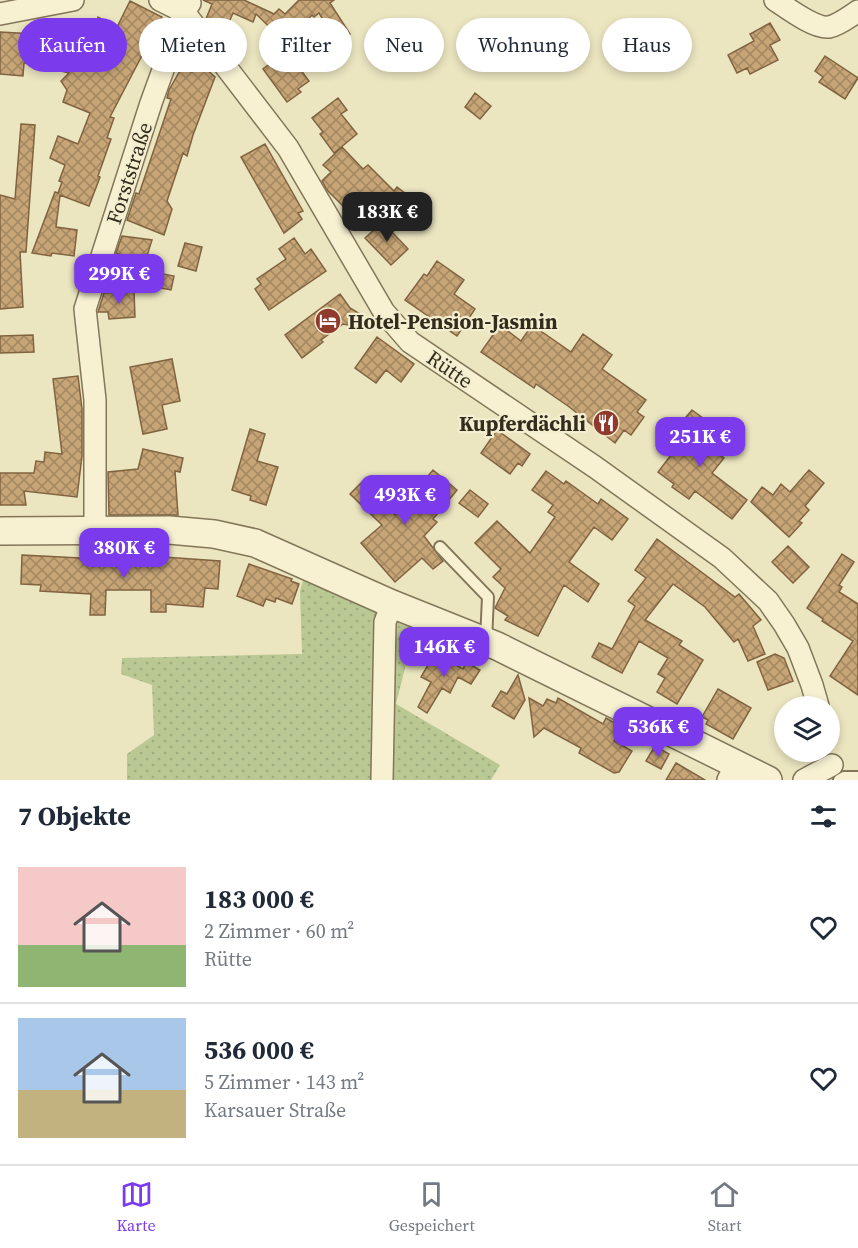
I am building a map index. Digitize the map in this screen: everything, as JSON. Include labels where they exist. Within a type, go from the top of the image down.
[{"type":"street","points":[[0,14],[31,3],[73,0]]},
{"type":"street","name":"Rütte","points":[[160,0],[188,6],[288,148],[384,312],[410,342],[594,467],[722,558],[768,601],[784,624],[798,648],[815,696]]},
{"type":"street","points":[[775,0],[813,23],[827,27],[838,24],[858,11]]},
{"type":"street","name":"Forststraße","points":[[95,530],[94,400],[85,309],[151,104],[188,6]]},
{"type":"street","points":[[0,531],[169,530],[214,534],[255,543],[392,604],[486,642],[732,772],[768,780]]},
{"type":"street","points":[[382,780],[385,622],[392,604]]},
{"type":"street","points":[[804,780],[834,769]]},
{"type":"lane","points":[[440,548],[488,597],[486,642]]},
{"type":"lane","points":[[834,769],[844,777],[858,777]]},
{"type":"green space","points":[[304,577],[375,611],[379,620],[377,780],[127,780],[127,754],[154,735],[152,685],[121,674],[122,658],[302,654],[300,591]]},
{"type":"green space","points":[[397,622],[418,631],[410,648],[396,704],[500,765],[491,780],[391,780],[391,626]]},
{"type":"building","points":[[203,0],[244,0],[274,14],[279,9],[285,14],[299,0],[334,0],[330,3],[340,18],[322,18],[319,13],[309,18],[260,18],[256,14],[253,22],[233,13],[231,18],[206,18],[212,4]]},
{"type":"building","points":[[130,1],[162,17],[139,18],[139,61],[110,117],[114,118],[107,138],[111,139],[89,206],[60,195],[56,227],[77,230],[74,256],[32,253],[55,192],[58,193],[62,182],[59,181],[65,165],[50,158],[58,136],[78,144],[90,113],[63,102],[67,90],[61,81],[69,73],[65,72],[127,72],[127,18],[122,18]]},
{"type":"building","points":[[770,23],[780,40],[770,45],[778,60],[750,74],[747,68],[737,73],[728,55],[754,41],[750,34]]},
{"type":"building","points":[[0,32],[18,33],[18,72],[23,72],[23,76],[0,74]]},
{"type":"building","points":[[825,56],[858,78],[845,99],[819,82],[823,77],[815,71]]},
{"type":"building","points":[[179,72],[209,72],[215,77],[187,156],[183,153],[167,201],[172,209],[164,235],[127,220],[136,193],[139,194],[171,99],[167,98]]},
{"type":"building","points":[[265,72],[302,72],[309,81],[298,89],[301,92],[287,102]]},
{"type":"building","points":[[475,93],[491,106],[480,119],[465,107]]},
{"type":"building","points":[[338,98],[347,110],[341,114],[357,134],[334,153],[320,134],[323,132],[312,118]]},
{"type":"building","points":[[21,124],[35,125],[26,252],[20,252],[23,307],[0,309],[0,195],[15,199]]},
{"type":"building","points":[[265,144],[303,211],[298,213],[302,219],[284,233],[241,157]]},
{"type":"building","points":[[342,147],[363,169],[368,165],[394,191],[397,187],[410,197],[394,217],[364,193],[347,210],[327,190],[322,181],[331,172],[323,165]]},
{"type":"building","points":[[385,220],[394,230],[392,232],[408,249],[391,265],[365,238]]},
{"type":"building","points":[[122,236],[152,240],[145,262],[116,253]]},
{"type":"building","points":[[294,238],[305,254],[311,249],[326,271],[269,310],[255,289],[261,284],[257,279],[286,259],[279,249]]},
{"type":"building","points":[[185,243],[202,247],[196,271],[178,266]]},
{"type":"building","points":[[437,261],[464,280],[454,294],[475,309],[457,336],[405,300],[424,274],[427,276]]},
{"type":"building","points":[[136,269],[174,276],[171,290],[134,283]]},
{"type":"building","points":[[134,291],[135,317],[109,319],[108,312],[98,312],[104,293]]},
{"type":"building","points":[[340,294],[350,308],[360,314],[360,324],[353,326],[343,324],[302,358],[285,335]]},
{"type":"building","points":[[500,325],[521,341],[532,325],[571,352],[583,334],[612,355],[602,369],[646,400],[637,412],[644,417],[631,435],[624,430],[615,443],[536,384],[534,388],[481,352]]},
{"type":"building","points":[[33,335],[34,352],[0,353],[0,336]]},
{"type":"building","points":[[377,337],[414,364],[401,382],[386,370],[376,383],[355,368]]},
{"type":"building","points":[[172,359],[180,401],[162,405],[167,429],[143,434],[130,367]]},
{"type":"building","points":[[78,376],[82,409],[82,456],[77,497],[24,491],[26,505],[0,505],[0,473],[34,473],[36,461],[44,462],[45,452],[62,454],[53,379]]},
{"type":"building","points":[[692,410],[715,427],[703,443],[724,458],[712,473],[747,500],[732,519],[695,491],[689,499],[672,487],[674,484],[658,472],[690,430],[681,423]]},
{"type":"building","points":[[250,429],[265,434],[257,461],[278,467],[266,505],[250,500],[251,496],[232,490]]},
{"type":"building","points":[[497,430],[530,454],[522,466],[518,463],[510,474],[481,453]]},
{"type":"building","points":[[143,449],[183,458],[180,472],[175,471],[178,515],[109,515],[108,472],[138,469]]},
{"type":"building","points":[[433,470],[457,490],[433,519],[437,522],[424,536],[443,561],[433,569],[422,558],[395,582],[361,543],[382,525],[350,494],[362,482],[395,515]]},
{"type":"building","points":[[809,470],[824,483],[805,506],[809,510],[799,521],[802,523],[789,537],[751,502],[762,487],[773,495],[781,484],[790,492]]},
{"type":"building","points":[[546,471],[564,484],[566,481],[598,504],[601,499],[628,519],[612,540],[594,527],[569,562],[599,584],[588,602],[564,585],[538,636],[505,620],[508,616],[495,608],[505,588],[493,577],[501,569],[475,543],[497,521],[530,553],[555,517],[548,512],[553,505],[532,490]]},
{"type":"building","points":[[470,490],[488,504],[478,517],[459,503]]},
{"type":"building","points":[[657,539],[735,597],[739,594],[761,620],[753,626],[765,654],[748,661],[738,639],[734,642],[705,607],[673,584],[645,620],[682,641],[679,645],[703,660],[677,704],[657,692],[665,678],[658,674],[668,658],[639,641],[622,673],[592,657],[599,643],[612,649],[635,606],[628,601],[646,578],[635,570]]},
{"type":"building","points":[[788,546],[809,567],[793,583],[772,562]]},
{"type":"building","points":[[842,554],[854,562],[839,585],[842,587],[839,592],[858,604],[858,695],[830,676],[853,641],[822,621],[823,619],[807,608]]},
{"type":"building","points":[[22,555],[119,560],[119,562],[164,562],[164,557],[220,561],[218,589],[205,588],[203,607],[166,604],[166,612],[151,612],[151,590],[106,590],[105,615],[90,615],[91,594],[40,591],[41,585],[21,584]]},
{"type":"building","points":[[249,564],[292,579],[291,581],[299,584],[292,604],[276,598],[275,602],[266,599],[263,606],[237,596]]},
{"type":"building","points":[[435,653],[463,669],[466,662],[480,670],[471,684],[458,677],[450,693],[442,688],[427,713],[418,707],[431,682],[421,677]]},
{"type":"building","points":[[775,654],[784,658],[793,681],[768,690],[757,662]]},
{"type":"building","points":[[518,675],[525,700],[514,719],[492,706],[501,691],[507,694]]},
{"type":"building","points":[[718,689],[751,708],[733,739],[706,724],[708,720],[702,717]]},
{"type":"building","points":[[529,698],[543,706],[547,699],[556,703],[558,698],[603,724],[606,718],[622,727],[614,741],[632,751],[619,772],[614,773],[579,753],[581,748],[544,728],[534,737]]},
{"type":"building","points":[[655,746],[669,754],[661,769],[646,761]]},
{"type":"building","points":[[676,763],[705,780],[666,780]]},
{"type":"place","name":"Hotel-Pension-Jasmin","points":[[328,321]]},
{"type":"place","name":"Kupferdächli","points":[[606,423]]}]
